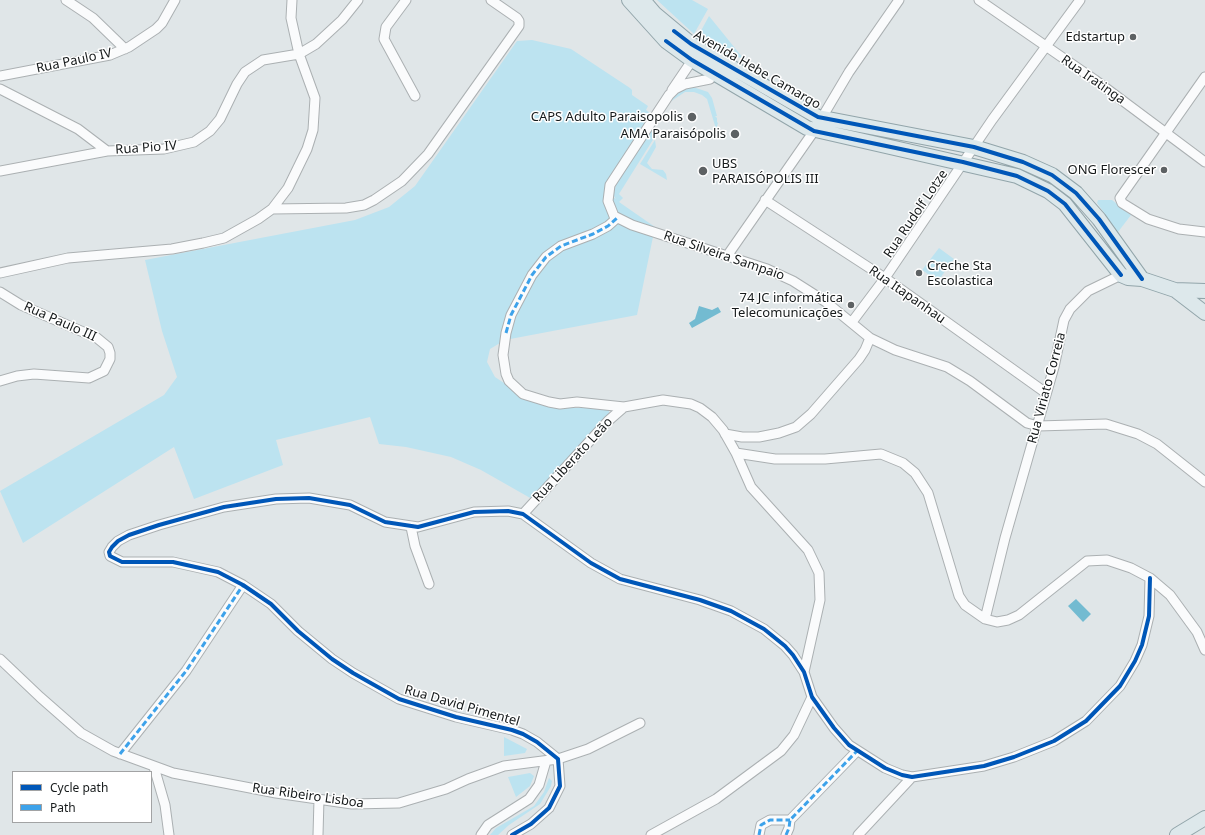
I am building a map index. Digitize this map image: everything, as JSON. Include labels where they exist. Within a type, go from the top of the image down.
[{"type":"main road","name":"Avenida Hebe Camargo","points":[[629,0],[659,36],[696,54],[718,67],[814,131],[963,162],[1017,176],[1048,191],[1065,204],[1121,275]]},
{"type":"main road","name":"Avenida Hebe Camargo","points":[[643,0],[696,54]]},
{"type":"main road","name":"Avenida Hebe Camargo","points":[[718,67],[821,118],[974,147],[1022,162],[1052,175],[1076,193],[1099,219],[1142,279]]},
{"type":"main road","points":[[1121,275],[1128,278],[1142,279],[1174,290],[1205,291]]},
{"type":"main road","points":[[1174,290],[1205,313]]},
{"type":"main road","points":[[1177,835],[1205,818]]},
{"type":"street","points":[[66,0],[93,18],[125,49]]},
{"type":"street","name":"Rua Paulo IV","points":[[0,76],[103,56],[125,49],[156,29],[162,23],[175,0]]},
{"type":"street","points":[[0,282],[3,273],[68,258],[172,249],[224,238],[258,219],[272,209],[288,188],[307,149],[313,130],[315,98],[298,54],[292,18],[292,0]]},
{"type":"street","points":[[298,54],[325,37],[347,15],[358,0]]},
{"type":"street","points":[[406,0],[386,27],[384,39],[415,96]]},
{"type":"street","points":[[272,209],[322,210],[357,207],[374,200],[398,184],[418,166],[434,146],[519,26],[520,21],[517,18],[491,0]]},
{"type":"street","points":[[727,256],[814,131],[857,61],[899,0]]},
{"type":"street","name":"Rua Iratinga","points":[[979,0],[1046,46],[1205,162]]},
{"type":"street","name":"Rua Rudolf Lotze","points":[[852,322],[884,278],[963,162],[1080,0]]},
{"type":"street","name":"Rua Pio IV","points":[[0,171],[106,151],[164,149],[194,142],[210,131],[220,120],[237,84],[245,72],[263,60],[298,54]]},
{"type":"street","points":[[696,54],[610,185],[608,201],[612,213],[617,218],[608,226],[593,234],[561,246],[546,257],[532,275],[511,314],[506,333],[503,365],[509,381],[523,394],[539,400],[555,403],[576,402],[624,407],[663,400],[686,403],[700,408],[712,417],[736,452],[752,487],[808,550],[819,574],[820,600],[804,672]]},
{"type":"street","points":[[672,92],[685,84],[708,80],[718,67]]},
{"type":"street","points":[[1205,77],[1120,197],[1121,202],[1148,219],[1164,225],[1205,232]]},
{"type":"street","points":[[0,89],[78,129],[106,151]]},
{"type":"street","name":"Rua Itapanhau","points":[[765,200],[884,278],[1046,393]]},
{"type":"street","name":"Rua Silveira Sampaio","points":[[617,218],[767,269],[793,281],[826,302],[870,338],[895,350],[947,367],[970,381],[1026,423],[1038,426],[1106,424],[1138,434],[1157,444],[1205,482]]},
{"type":"street","name":"Rua Viriato Correia","points":[[985,619],[1038,426],[1064,320],[1070,309],[1088,291],[1121,275]]},
{"type":"street","name":"Rua Paulo III","points":[[0,292],[22,305],[97,338],[108,346],[110,354],[110,359],[104,370],[89,378],[40,374],[17,376],[0,381]]},
{"type":"street","points":[[725,434],[742,437],[759,436],[779,433],[796,427],[811,414],[850,370],[865,350],[870,338]]},
{"type":"street","name":"Rua Liberato Leão","points":[[523,514],[608,421],[624,407]]},
{"type":"street","points":[[736,452],[775,459],[825,459],[881,454],[903,463],[915,473],[928,492],[959,596],[964,605],[985,619],[997,622],[1008,620],[1019,615],[1087,560],[1107,560],[1131,568],[1150,578],[1170,595],[1197,632],[1205,650]]},
{"type":"street","name":"Rua David Pimentel","points":[[558,759],[523,734],[416,706],[379,688],[332,659],[298,631],[271,604],[243,585],[218,572],[203,567],[158,561],[122,562],[114,560],[109,552],[118,541],[129,535],[159,525],[224,507],[276,499],[309,498],[350,505],[385,522],[418,527],[474,512],[508,511],[523,514],[591,563],[620,579],[700,600],[752,621],[786,646],[804,672],[812,697],[834,728],[849,745],[885,768],[902,775],[912,777],[984,766],[1014,757],[1054,741],[1086,721],[1120,686],[1135,661],[1142,645],[1149,616],[1150,578]]},
{"type":"street","points":[[411,526],[414,546],[429,584]]},
{"type":"street","points":[[120,754],[186,671],[243,585]]},
{"type":"street","name":"Rua Ribeiro Lisboa","points":[[0,659],[81,733],[120,754],[154,767],[197,778],[319,800],[367,805],[399,803],[446,789],[482,773],[504,766],[558,759],[588,749],[640,723]]},
{"type":"street","points":[[651,835],[716,799],[781,751],[794,735],[812,697]]},
{"type":"street","points":[[786,835],[790,820],[857,751]]},
{"type":"street","points":[[512,835],[540,816],[554,800],[560,786],[558,759]]},
{"type":"street","points":[[481,835],[488,825],[529,799],[539,785],[546,761]]},
{"type":"street","points":[[154,767],[165,805],[169,835]]},
{"type":"street","points":[[858,835],[912,777]]},
{"type":"street","points":[[318,835],[319,800]]},
{"type":"street","points":[[759,835],[762,825],[770,820],[790,820]]},
{"type":"shaded area","points":[[657,0],[692,0],[708,9],[694,34]]},
{"type":"shaded area","points":[[709,16],[743,58],[731,56],[727,58],[696,40]]},
{"type":"shaded area","points":[[532,40],[571,49],[630,88],[632,90],[632,95],[648,106],[646,110],[653,115],[606,193],[616,199],[613,195],[617,182],[652,130],[654,138],[619,194],[623,198],[619,202],[655,227],[637,315],[505,340],[490,349],[487,362],[495,377],[522,395],[562,408],[604,408],[609,410],[609,413],[532,499],[481,470],[451,457],[406,447],[379,444],[370,417],[276,440],[283,465],[194,499],[174,447],[23,543],[0,491],[164,395],[177,377],[162,331],[145,260],[355,220],[389,207],[415,186],[517,41]]},
{"type":"shaded area","points":[[693,87],[708,92],[712,98],[717,116],[715,116],[718,123],[716,129],[707,99],[702,95],[694,92],[685,92],[670,102],[680,91]]},
{"type":"shaded area","points":[[655,140],[656,147],[647,163],[652,169],[663,170],[666,174],[667,180],[640,164]]},
{"type":"shaded area","points":[[1098,200],[1112,200],[1131,215],[1118,232],[1097,203]]},
{"type":"shaded area","points":[[939,248],[954,259],[938,281],[922,270]]},
{"type":"shaded area","points":[[504,737],[527,749],[525,753],[504,756]]},
{"type":"shaded area","points":[[530,773],[534,776],[530,786],[516,797],[508,777]]},
{"type":"shaded area","points":[[549,778],[552,781],[551,786],[540,804],[509,825],[498,835],[490,835],[496,828],[534,806],[544,792]]},
{"type":"water","points":[[699,306],[712,310],[718,307],[721,312],[692,328],[689,323],[695,319]]},
{"type":"water","points":[[1076,599],[1091,614],[1083,622],[1068,606]]},
{"type":"marked path","points":[[506,333],[511,315],[532,275],[546,257],[561,246],[593,234],[608,226],[617,218]]},
{"type":"marked path","points":[[120,754],[186,671],[243,585]]},
{"type":"marked path","points":[[786,835],[790,820],[857,751]]},
{"type":"marked path","points":[[759,835],[761,825],[770,820],[790,820]]},
{"type":"cycle path","points":[[674,31],[691,44],[818,117],[974,147],[1023,162],[1052,175],[1076,193],[1099,219],[1142,279]]},
{"type":"cycle path","points":[[666,41],[692,60],[814,131],[963,162],[1017,176],[1048,191],[1065,204],[1121,275]]},
{"type":"cycle path","points":[[512,835],[531,824],[549,808],[560,786],[558,759],[537,742],[512,730],[456,717],[399,699],[353,673],[332,659],[298,631],[271,604],[243,585],[218,572],[173,562],[122,562],[110,556],[109,552],[112,547],[118,541],[129,535],[159,525],[224,507],[276,499],[309,498],[350,505],[385,522],[418,527],[474,512],[508,511],[523,514],[591,563],[620,579],[700,600],[731,611],[764,629],[785,646],[793,655],[804,672],[812,697],[834,728],[849,745],[885,768],[902,775],[912,777],[984,766],[1014,757],[1054,741],[1086,721],[1120,686],[1135,661],[1142,645],[1149,616],[1150,578]]},
{"type":"place","name":"Edstartup","points":[[1133,37]]},
{"type":"place","name":"CAPS Adulto Paraisopolis","points":[[692,117]]},
{"type":"place","name":"AMA Paraisópolis","points":[[735,134]]},
{"type":"place","name":"ONG Florescer","points":[[1164,170]]},
{"type":"place","name":"UBS PARAISÓPOLIS III","points":[[703,171]]},
{"type":"place","name":"Creche Sta Escolastica","points":[[919,273]]},
{"type":"place","name":"74 JC informática Telecomunicações","points":[[851,305]]}]
